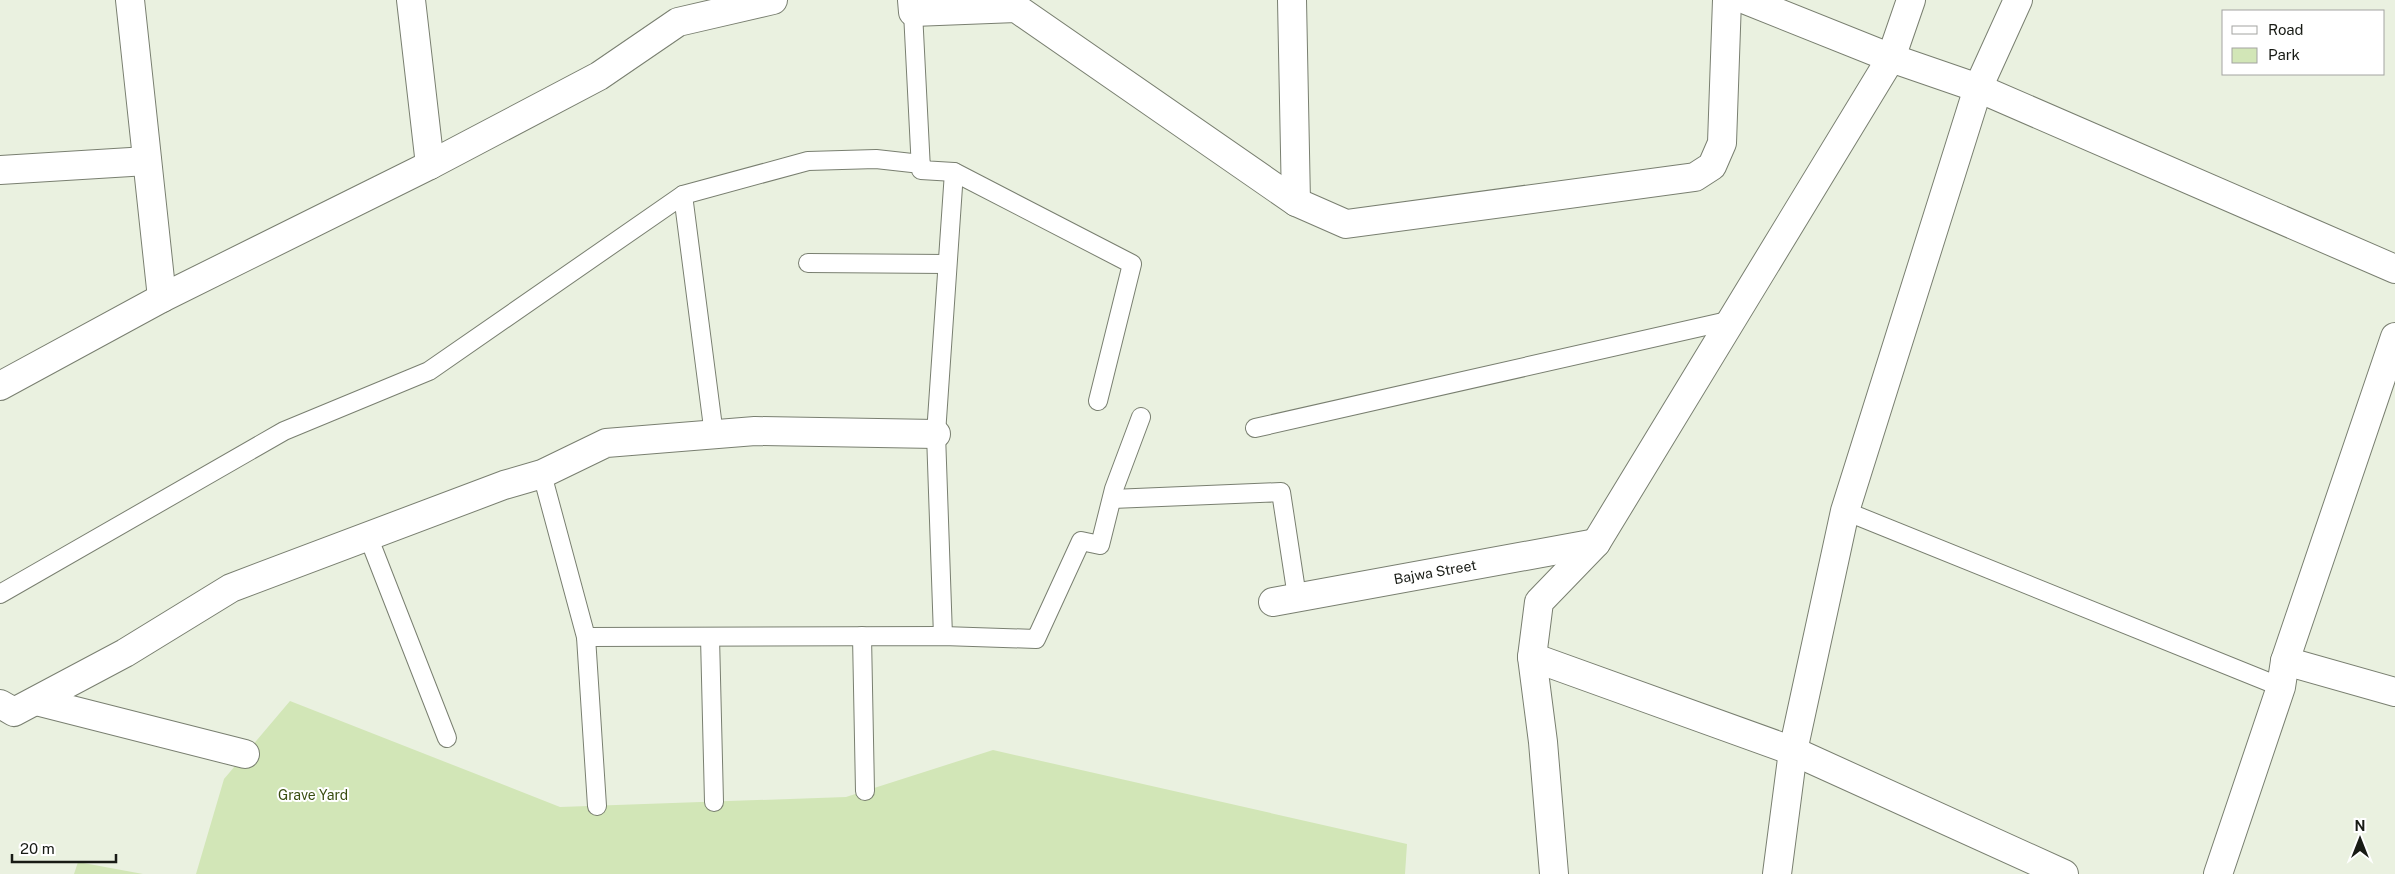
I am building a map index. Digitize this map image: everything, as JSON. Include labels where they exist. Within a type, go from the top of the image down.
[{"type":"street","points":[[130,0],[162,298]]},
{"type":"street","points":[[411,0],[430,165]]},
{"type":"street","points":[[1292,0],[1296,202]]},
{"type":"street","points":[[912,6],[1016,8],[1296,202],[1346,224],[1695,177],[1712,166],[1722,143],[1727,0]]},
{"type":"street","points":[[1746,0],[1891,58],[1978,88],[2395,269]]},
{"type":"street","points":[[1554,874],[1543,742],[1532,657],[1539,602],[1596,543],[1891,58],[1911,0]]},
{"type":"street","points":[[1776,874],[1794,751],[1845,511],[1978,88],[2018,0]]},
{"type":"street","points":[[0,386],[162,298],[430,165],[599,76],[678,22],[761,1]]},
{"type":"street","points":[[0,170],[147,161]]},
{"type":"street","points":[[2218,874],[2281,687],[2285,661],[2395,337]]},
{"type":"street","points":[[0,704],[14,712],[36,701],[125,653],[231,588],[504,485],[542,474],[606,443],[755,431],[936,434]]},
{"type":"street","name":"Bajwa Street","points":[[1285,600],[1596,543]]},
{"type":"street","points":[[1532,657],[1794,751],[2056,872]]},
{"type":"street","points":[[2285,661],[2395,692]]},
{"type":"street","points":[[36,701],[245,754]]},
{"type":"lane","points":[[912,6],[921,170],[954,172],[1132,264],[1098,401]]},
{"type":"lane","points":[[0,594],[284,431],[429,371],[683,195],[808,161],[876,160],[921,164]]},
{"type":"lane","points":[[943,636],[936,434],[954,172]]},
{"type":"lane","points":[[683,195],[714,435]]},
{"type":"lane","points":[[808,263],[948,264]]},
{"type":"lane","points":[[1255,428],[1732,320]]},
{"type":"lane","points":[[586,637],[943,636],[1036,639],[1081,541],[1100,546],[1112,499],[1141,417]]},
{"type":"lane","points":[[542,474],[586,637],[597,806]]},
{"type":"lane","points":[[1112,499],[1280,492],[1285,600]]},
{"type":"lane","points":[[1845,511],[2281,687]]},
{"type":"lane","points":[[368,536],[447,738]]},
{"type":"lane","points":[[862,636],[865,791]]},
{"type":"lane","points":[[710,637],[714,802]]},
{"type":"green space","name":"Grave Yard","points":[[290,701],[560,807],[846,797],[993,750],[1407,844],[1405,874],[196,874],[224,779]]},
{"type":"green space","points":[[78,862],[143,874],[74,874]]}]
